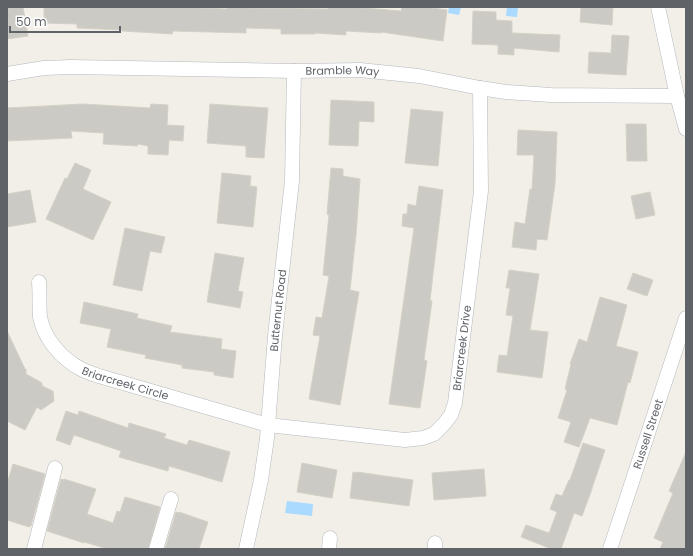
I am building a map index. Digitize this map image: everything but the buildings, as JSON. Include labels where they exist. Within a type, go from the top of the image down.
[{"type":"street","points":[[658,7],[677,96],[686,129]]},
{"type":"street","name":"Bramble Way","points":[[7,74],[44,68],[70,67],[294,71],[360,70],[419,76],[506,92],[550,95],[677,96]]},
{"type":"street","name":"Butternut Road","points":[[246,549],[261,480],[267,438],[275,336],[292,182],[294,71]]},
{"type":"street","name":"Briarcreek Drive","points":[[268,425],[405,440],[423,438],[434,434],[451,415],[456,396],[481,191],[480,88]]},
{"type":"street","name":"Briarcreek Circle","points":[[39,282],[40,317],[44,330],[54,346],[66,359],[82,370],[268,425]]},
{"type":"street","name":"Russell Street","points":[[610,549],[686,318]]},
{"type":"street","points":[[34,549],[55,468]]},
{"type":"street","points":[[156,549],[171,499]]},
{"type":"water","points":[[449,7],[461,7],[459,15],[448,13]]},
{"type":"water","points":[[507,7],[518,7],[517,17],[506,16]]},
{"type":"water","points":[[287,501],[313,504],[312,516],[285,513]]}]
